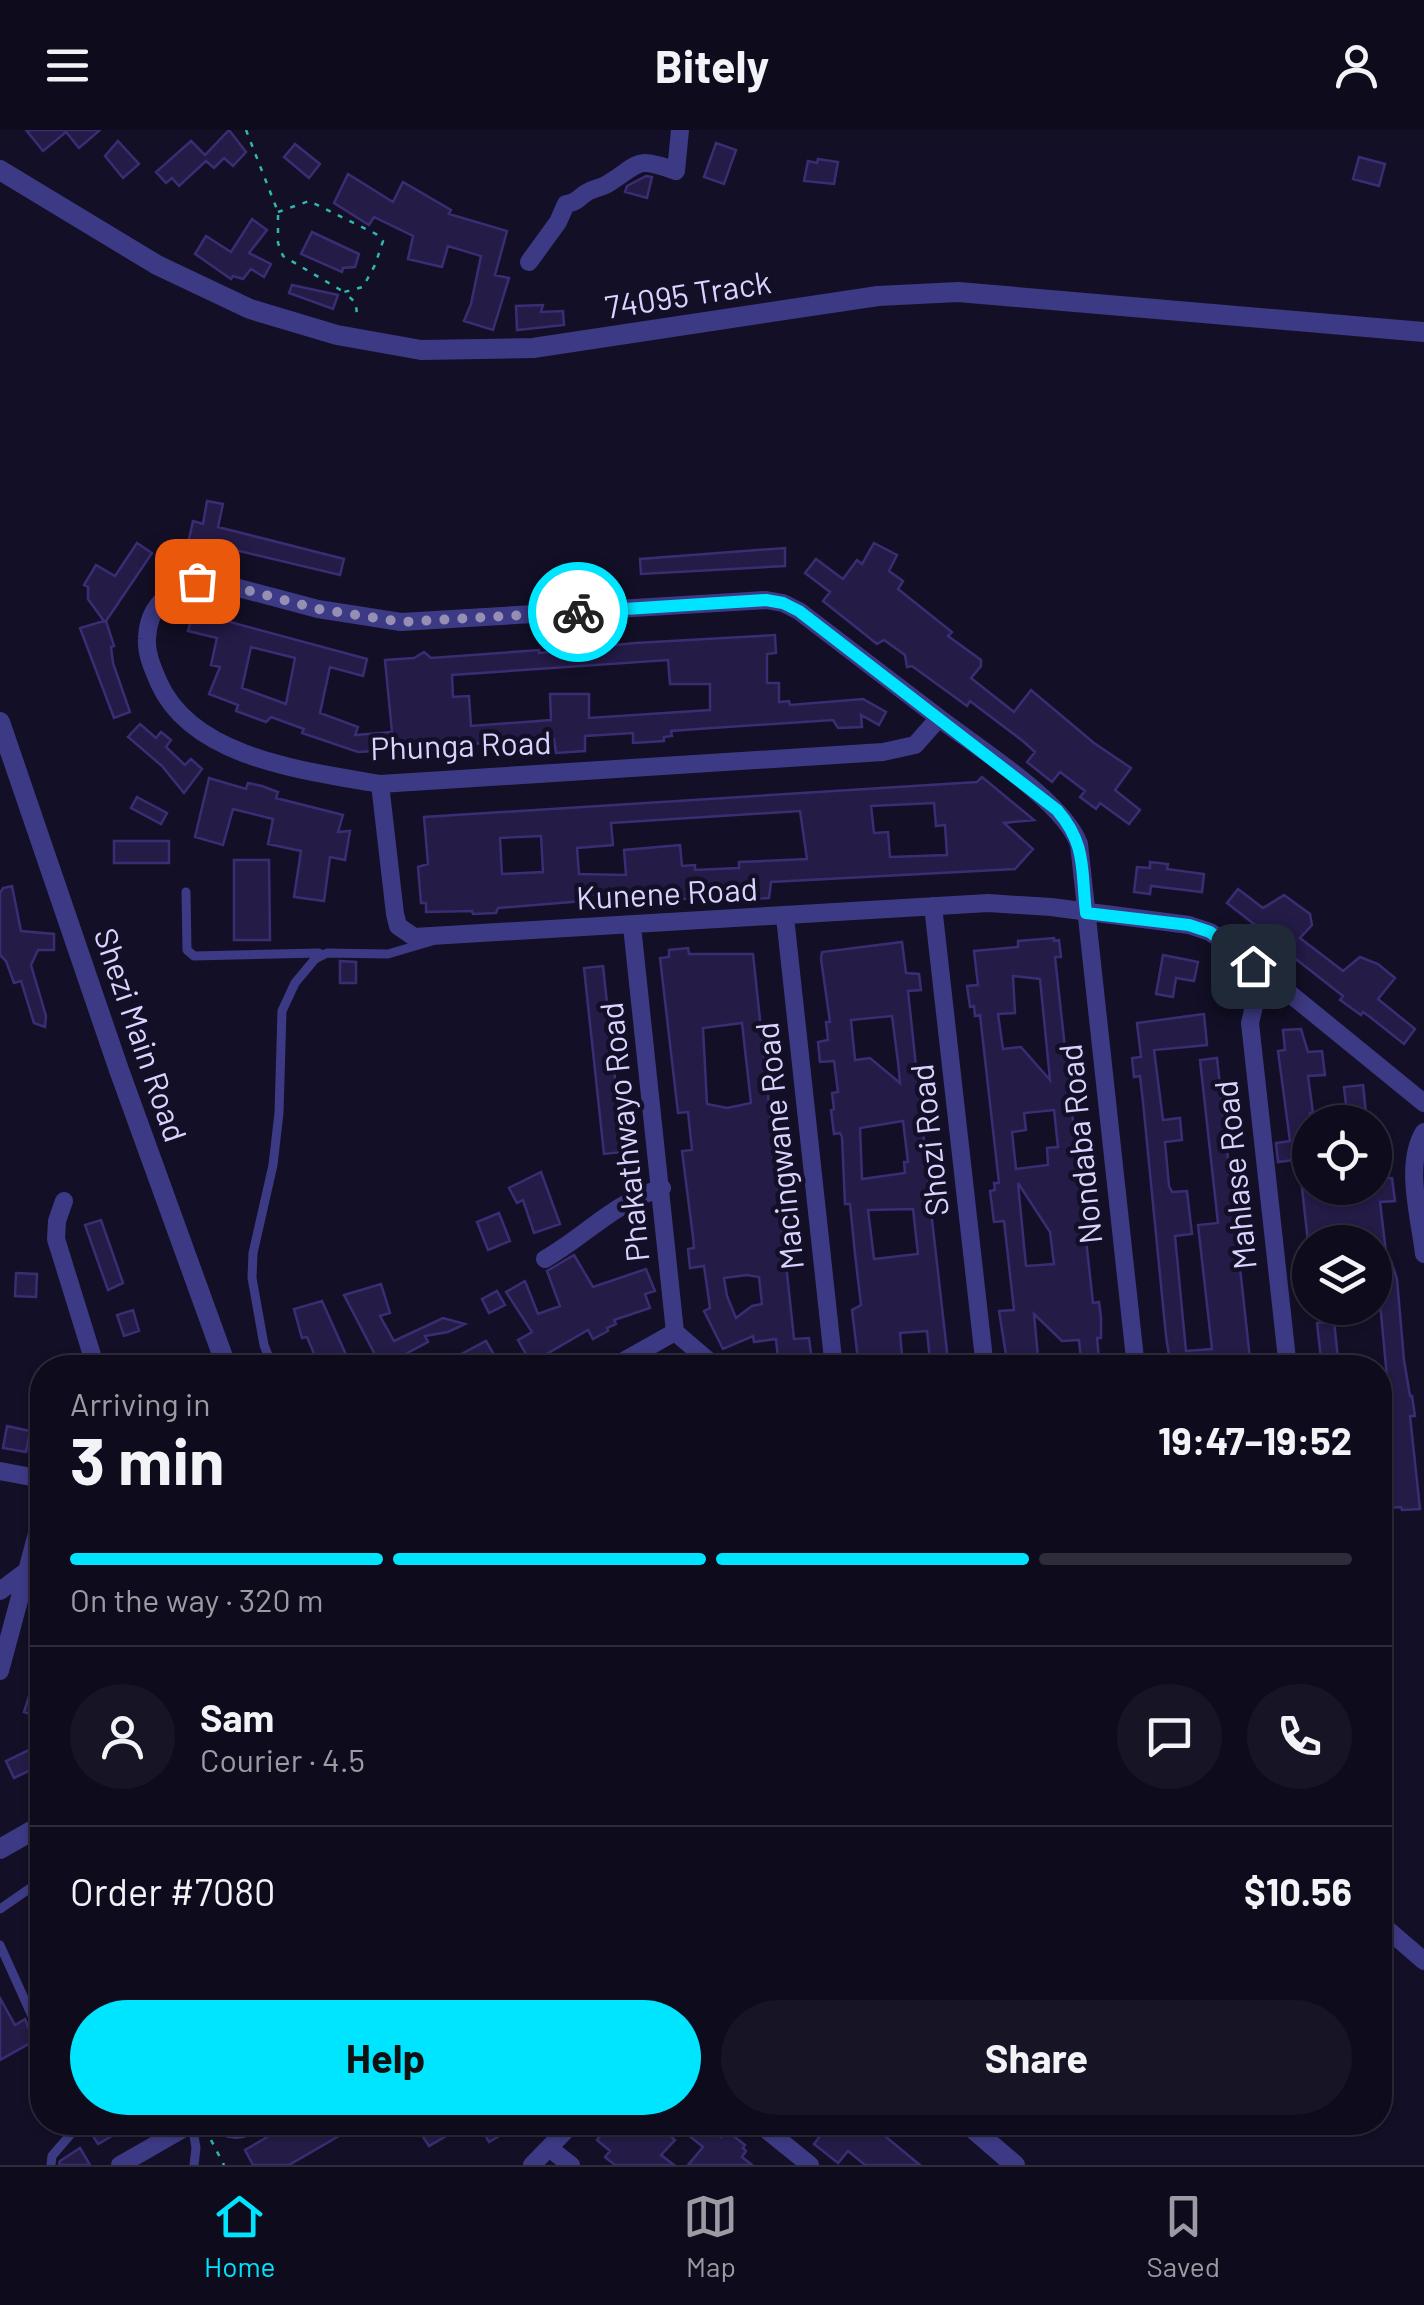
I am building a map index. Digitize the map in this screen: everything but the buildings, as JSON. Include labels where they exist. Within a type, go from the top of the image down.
[{"type":"street","points":[[530,262],[566,204],[578,202],[588,191],[612,182],[631,165],[654,163],[676,171],[680,130]]},
{"type":"street","name":"74095 Track","points":[[0,170],[157,265],[250,309],[358,338],[421,350],[533,348],[878,296],[958,292],[1424,332]]},
{"type":"street","name":"Phunga Road","points":[[197,581],[216,582],[368,619],[402,622],[766,600],[799,611],[939,718],[915,745],[883,752],[380,784],[256,756],[208,737],[182,718],[162,690],[146,643],[149,619],[158,603],[172,590],[197,581]]},
{"type":"street","points":[[939,718],[1057,810],[1073,829],[1079,844],[1086,913]]},
{"type":"street","name":"Shezi Main Road","points":[[0,722],[119,1070],[222,1355]]},
{"type":"street","name":"Kunene Road","points":[[380,784],[398,926],[414,936],[439,938],[1015,904],[1189,925],[1210,932],[1424,1103]]},
{"type":"street","name":"Shozi Road","points":[[933,906],[984,1355]]},
{"type":"street","name":"Nondaba Road","points":[[1086,913],[1135,1355]]},
{"type":"street","name":"Macingwane Road","points":[[784,917],[833,1355]]},
{"type":"street","name":"Phakathwayo Road","points":[[632,926],[675,1332]]},
{"type":"street","name":"Mahlase Road","points":[[1272,982],[1255,1002],[1250,1023],[1287,1355]]},
{"type":"street","points":[[1424,1132],[1415,1164],[1424,1254]]},
{"type":"street","points":[[545,1258],[572,1243],[621,1204],[662,1188]]},
{"type":"street","points":[[64,1202],[56,1221],[56,1239],[89,1355]]},
{"type":"street","points":[[635,1355],[675,1332],[702,1355]]},
{"type":"street","points":[[0,1472],[30,1476]]},
{"type":"street","points":[[0,1671],[30,1562]]},
{"type":"street","points":[[0,1591],[28,1570]]},
{"type":"street","points":[[0,1848],[30,1832]]},
{"type":"street","points":[[1392,1933],[1424,1961]]},
{"type":"street","points":[[120,2165],[182,2135]]},
{"type":"street","points":[[532,2165],[562,2135]]},
{"type":"street","points":[[773,2135],[810,2165]]},
{"type":"street","points":[[980,2135],[1015,2165]]},
{"type":"street","points":[[549,2148],[571,2165]]},
{"type":"lane","points":[[186,892],[186,950],[194,956],[388,954],[439,938]]},
{"type":"lane","points":[[268,1355],[252,1278],[279,1113],[282,1011],[305,968],[327,953]]},
{"type":"lane","points":[[0,1909],[30,1888]]},
{"type":"lane","points":[[0,1945],[30,2011]]},
{"type":"lane","points":[[50,2165],[52,2156],[70,2135]]},
{"type":"lane","points":[[194,2165],[199,2135]]},
{"type":"path","points":[[246,130],[278,212],[278,244],[283,256],[356,303],[358,338]]},
{"type":"path","points":[[278,212],[309,202],[376,234],[383,242],[363,287],[344,292]]},
{"type":"path","points":[[206,2135],[224,2165]]},
{"type":"way so far","points":[[197,581],[216,582],[318,609],[402,622],[578,612]]},
{"type":"route","points":[[578,612],[766,600],[799,611],[1057,810],[1073,829],[1079,844],[1086,913],[1189,925],[1210,932],[1253,966]]}]
